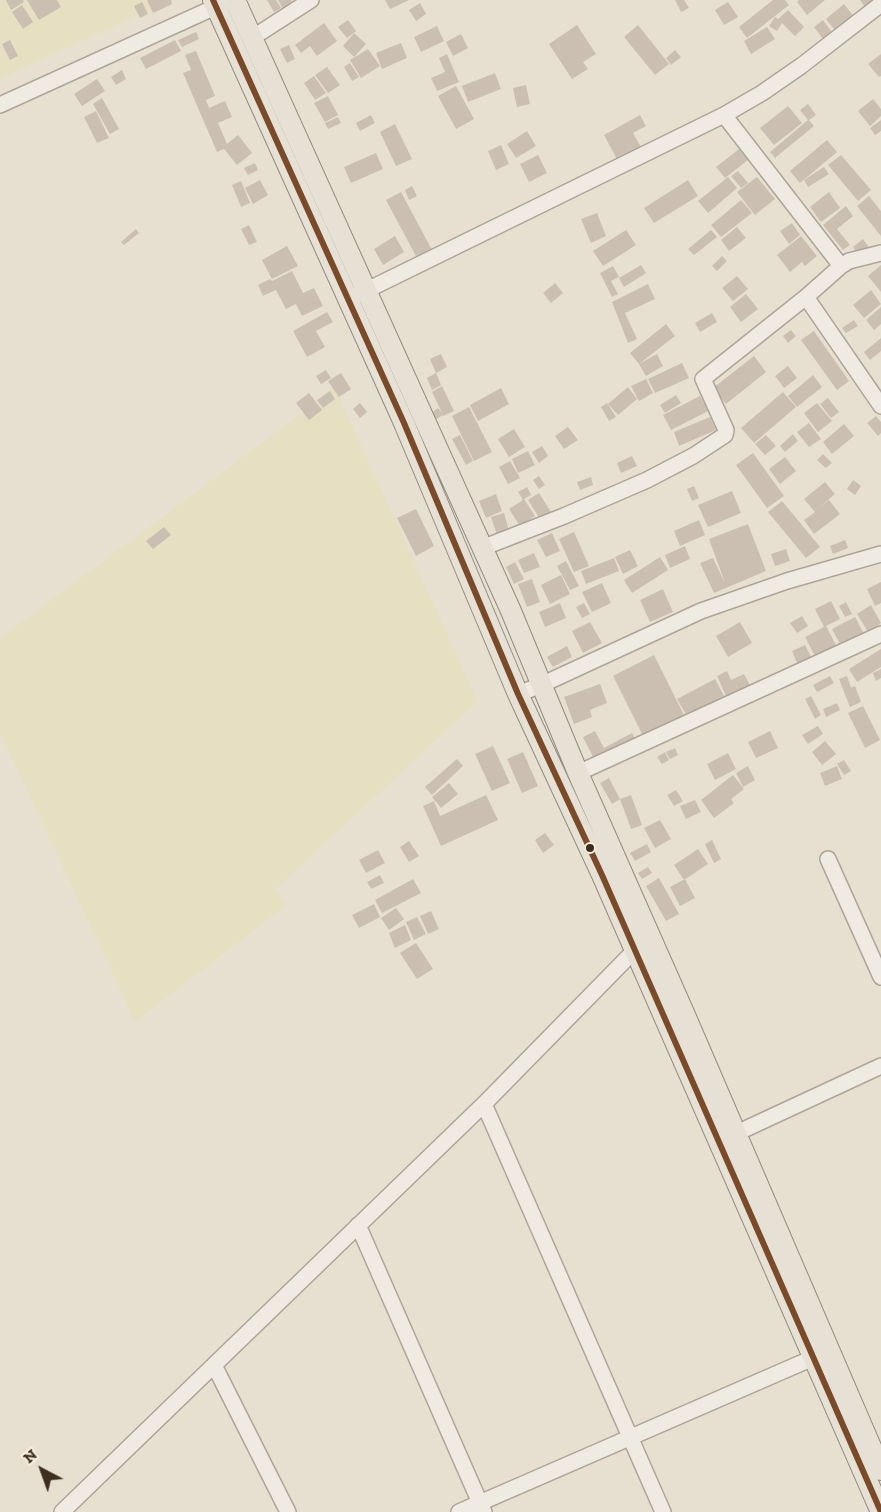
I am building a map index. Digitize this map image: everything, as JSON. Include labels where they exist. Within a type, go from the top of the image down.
[{"type":"main road","points":[[224,2],[252,38],[368,290],[511,611],[578,774],[652,941],[726,1138]]},
{"type":"main road","points":[[224,2],[348,299],[404,423],[518,694],[570,803],[635,951],[726,1138],[821,1354],[876,1486],[881,1512]]},
{"type":"main road","points":[[821,1354],[881,1470]]},
{"type":"street","points":[[252,38],[311,0]]},
{"type":"street","points":[[0,105],[224,2]]},
{"type":"street","points":[[348,299],[724,115],[762,93],[801,66],[881,4]]},
{"type":"street","points":[[724,115],[840,266]]},
{"type":"street","points":[[482,548],[647,480],[693,456],[725,435],[726,430],[703,379],[806,297],[840,266],[849,261],[881,253]]},
{"type":"street","points":[[806,297],[881,406]]},
{"type":"street","points":[[518,694],[701,611],[787,581],[881,554]]},
{"type":"street","points":[[578,774],[881,634]]},
{"type":"street","points":[[828,859],[881,977]]},
{"type":"street","points":[[62,1512],[484,1104],[635,951],[652,941]]},
{"type":"street","points":[[726,1138],[881,1066]]},
{"type":"street","points":[[484,1104],[663,1512]]},
{"type":"street","points":[[358,1225],[482,1508]]},
{"type":"street","points":[[459,1512],[482,1508],[630,1437],[821,1354]]},
{"type":"street","points":[[214,1365],[288,1512]]},
{"type":"shaded area","points":[[0,0],[166,0],[167,2],[0,79]]},
{"type":"shaded area","points":[[335,388],[478,701],[276,889],[287,905],[135,1022],[0,733],[0,638]]},
{"type":"building","points":[[6,0],[23,0],[24,2],[11,10]]},
{"type":"building","points":[[27,0],[57,0],[61,7],[39,20]]},
{"type":"building","points":[[147,0],[171,0],[172,4],[153,13]]},
{"type":"building","points":[[267,0],[276,0],[281,8],[274,12]]},
{"type":"building","points":[[278,0],[291,0],[294,6],[284,11]]},
{"type":"building","points":[[385,0],[409,0],[390,9]]},
{"type":"building","points":[[675,0],[684,0],[689,8],[681,12]]},
{"type":"building","points":[[773,0],[785,0],[789,5],[747,38],[739,27]]},
{"type":"building","points":[[799,0],[825,0],[807,15],[797,2]]},
{"type":"building","points":[[860,0],[875,0],[871,15]]},
{"type":"building","points":[[142,2],[148,14],[140,18],[134,6]]},
{"type":"building","points":[[728,2],[738,17],[724,25],[715,10]]},
{"type":"building","points":[[420,3],[426,14],[416,21],[409,10]]},
{"type":"building","points":[[844,4],[856,19],[837,33],[826,19]]},
{"type":"building","points":[[22,5],[33,22],[23,29],[12,12]]},
{"type":"building","points":[[788,10],[804,27],[795,36],[782,23],[777,31],[769,26],[775,17],[778,19]]},
{"type":"building","points":[[348,20],[356,31],[347,38],[338,27]]},
{"type":"building","points":[[823,20],[835,36],[826,43],[814,27]]},
{"type":"building","points":[[324,23],[337,41],[317,56],[310,46],[301,53],[295,45]]},
{"type":"building","points":[[577,25],[596,54],[583,62],[588,69],[572,79],[549,44]]},
{"type":"building","points":[[638,25],[669,64],[655,75],[624,37]]},
{"type":"building","points":[[437,26],[444,41],[421,52],[414,37]]},
{"type":"building","points":[[767,27],[775,39],[751,54],[744,41]]},
{"type":"building","points":[[196,32],[199,39],[182,47],[178,40]]},
{"type":"building","points":[[354,33],[366,44],[354,57],[343,46]]},
{"type":"building","points":[[461,34],[468,48],[453,56],[446,42]]},
{"type":"building","points":[[10,40],[18,56],[10,60],[2,44]]},
{"type":"building","points":[[175,40],[181,51],[146,69],[140,58]]},
{"type":"building","points":[[401,43],[407,58],[382,69],[376,53]]},
{"type":"building","points":[[289,45],[295,59],[287,63],[280,49]]},
{"type":"building","points":[[368,49],[380,66],[361,78],[350,60]]},
{"type":"building","points":[[675,50],[681,57],[671,65],[666,58]]},
{"type":"building","points":[[196,51],[215,96],[206,100],[209,108],[225,101],[232,117],[218,123],[227,144],[238,135],[252,153],[237,165],[224,149],[217,152],[183,73],[191,70],[185,55]]},
{"type":"building","points":[[447,54],[459,82],[437,91],[431,78],[445,72],[439,58]]},
{"type":"building","points":[[881,54],[881,76],[879,77],[868,64]]},
{"type":"building","points":[[350,63],[359,77],[352,81],[344,67]]},
{"type":"building","points":[[327,67],[340,85],[328,93],[315,75]]},
{"type":"building","points":[[122,70],[126,79],[116,85],[111,77]]},
{"type":"building","points":[[495,73],[501,89],[468,102],[462,86]]},
{"type":"building","points":[[314,76],[326,93],[315,100],[304,83]]},
{"type":"building","points":[[97,79],[105,91],[82,106],[74,94]]},
{"type":"building","points":[[526,85],[530,104],[517,107],[513,88]]},
{"type":"building","points":[[456,86],[474,119],[456,129],[438,96]]},
{"type":"building","points":[[328,96],[338,115],[325,122],[314,103]]},
{"type":"building","points":[[102,98],[119,129],[110,134],[93,104]]},
{"type":"building","points":[[873,99],[881,109],[881,116],[870,126],[858,111]]},
{"type":"building","points":[[808,104],[816,115],[809,120],[814,126],[775,158],[770,152],[808,120],[800,110]]},
{"type":"building","points":[[788,106],[802,123],[774,145],[760,128]]},
{"type":"building","points":[[96,111],[109,138],[97,143],[84,117]]},
{"type":"building","points":[[371,115],[375,123],[360,131],[356,123]]},
{"type":"building","points":[[640,115],[646,126],[633,133],[642,149],[619,163],[604,135]]},
{"type":"building","points":[[338,117],[341,123],[328,129],[325,123]]},
{"type":"building","points":[[881,120],[881,131],[875,135],[870,128]]},
{"type":"building","points":[[395,124],[412,159],[396,166],[380,132]]},
{"type":"building","points":[[527,131],[536,146],[516,158],[507,144]]},
{"type":"building","points":[[827,140],[837,152],[800,183],[790,171]]},
{"type":"building","points":[[501,145],[509,164],[496,170],[488,151]]},
{"type":"building","points":[[739,149],[748,160],[725,178],[716,167]]},
{"type":"building","points":[[376,153],[383,169],[351,183],[344,167]]},
{"type":"building","points":[[538,155],[547,173],[529,182],[520,164]]},
{"type":"building","points":[[841,155],[871,190],[858,201],[828,165]]},
{"type":"building","points":[[255,163],[258,170],[248,175],[244,168]]},
{"type":"building","points":[[824,167],[829,174],[808,187],[804,180]]},
{"type":"building","points":[[738,171],[748,183],[741,188],[731,176]]},
{"type":"building","points":[[728,177],[737,188],[708,213],[698,201]]},
{"type":"building","points":[[757,177],[775,199],[755,215],[737,192]]},
{"type":"building","points":[[260,180],[268,195],[253,204],[245,188]]},
{"type":"building","points":[[688,180],[698,196],[654,223],[644,208]]},
{"type":"building","points":[[241,181],[250,203],[241,207],[232,185]]},
{"type":"building","points":[[412,186],[417,196],[409,200],[405,190]]},
{"type":"building","points":[[401,192],[432,250],[417,258],[386,200]]},
{"type":"building","points":[[829,192],[840,208],[821,222],[810,207]]},
{"type":"building","points":[[869,196],[881,211],[881,236],[857,206]]},
{"type":"building","points":[[741,200],[752,213],[721,237],[711,225]]},
{"type":"building","points":[[846,206],[853,216],[837,229],[850,245],[843,250],[823,225]]},
{"type":"building","points":[[597,213],[606,236],[591,243],[581,219]]},
{"type":"building","points":[[792,223],[800,235],[789,244],[780,231]]},
{"type":"building","points":[[249,225],[257,242],[249,245],[241,229]]},
{"type":"building","points":[[737,227],[746,238],[729,251],[721,240]]},
{"type":"building","points":[[136,229],[139,233],[124,245],[121,242]]},
{"type":"building","points":[[626,230],[636,245],[603,266],[593,251]]},
{"type":"building","points":[[711,230],[717,237],[694,255],[688,249]]},
{"type":"building","points":[[395,236],[404,252],[383,265],[374,249]]},
{"type":"building","points":[[801,236],[817,256],[805,266],[802,262],[790,272],[777,255]]},
{"type":"building","points":[[863,239],[871,250],[862,258],[853,247]]},
{"type":"building","points":[[287,246],[298,266],[272,279],[262,260]]},
{"type":"building","points":[[722,256],[727,261],[717,271],[712,266]]},
{"type":"building","points":[[641,265],[646,273],[624,287],[619,278]]},
{"type":"building","points":[[881,265],[881,292],[868,276]]},
{"type":"building","points":[[613,266],[619,277],[611,281],[618,294],[612,297],[600,273]]},
{"type":"building","points":[[292,271],[303,293],[314,288],[323,306],[302,316],[296,304],[286,309],[276,290],[263,296],[258,285]]},
{"type":"building","points":[[737,276],[748,289],[733,301],[722,288]]},
{"type":"building","points":[[555,283],[563,293],[551,303],[543,293]]},
{"type":"building","points":[[648,284],[655,299],[625,313],[637,339],[628,343],[612,302]]},
{"type":"building","points":[[871,290],[881,304],[864,318],[853,305]]},
{"type":"building","points":[[746,294],[758,309],[741,322],[730,307]]},
{"type":"building","points":[[881,307],[881,324],[874,330],[866,320]]},
{"type":"building","points":[[327,312],[333,322],[316,331],[325,347],[307,357],[293,331]]},
{"type":"building","points":[[712,313],[717,322],[700,332],[695,323]]},
{"type":"building","points":[[854,320],[858,326],[846,333],[842,328]]},
{"type":"building","points":[[666,324],[675,336],[639,364],[630,353]]},
{"type":"building","points":[[791,330],[796,336],[788,343],[783,336]]},
{"type":"building","points":[[814,331],[849,381],[837,390],[801,340]]},
{"type":"building","points":[[881,338],[881,351],[870,360],[864,352]]},
{"type":"building","points":[[441,354],[447,367],[436,373],[430,359]]},
{"type":"building","points":[[657,354],[663,366],[646,376],[639,364]]},
{"type":"building","points":[[754,356],[766,372],[726,404],[713,388]]},
{"type":"building","points":[[682,363],[689,378],[655,393],[648,379]]},
{"type":"building","points":[[788,366],[797,378],[784,388],[775,376]]},
{"type":"building","points":[[326,370],[331,378],[321,384],[316,376]]},
{"type":"building","points":[[341,373],[351,389],[339,397],[328,381]]},
{"type":"building","points":[[436,373],[441,385],[432,390],[427,378]]},
{"type":"building","points":[[813,375],[822,387],[797,407],[788,396]]},
{"type":"building","points":[[646,379],[653,393],[639,401],[631,386]]},
{"type":"building","points":[[442,386],[454,411],[435,420],[430,414],[438,408],[442,413],[432,392]]},
{"type":"building","points":[[628,387],[637,399],[618,415],[608,404]]},
{"type":"building","points":[[501,388],[509,404],[478,421],[470,405]]},
{"type":"building","points":[[330,391],[335,399],[323,408],[317,400]]},
{"type":"building","points":[[783,392],[796,407],[754,443],[741,428]]},
{"type":"building","points":[[309,393],[322,410],[309,420],[296,403]]},
{"type":"building","points":[[676,395],[681,403],[665,413],[660,405]]},
{"type":"building","points":[[700,396],[708,411],[671,430],[663,415]]},
{"type":"building","points":[[828,398],[839,412],[831,418],[820,404]]},
{"type":"building","points":[[360,403],[367,412],[360,418],[353,409]]},
{"type":"building","points":[[607,403],[616,417],[609,421],[601,407]]},
{"type":"building","points":[[817,403],[832,421],[818,432],[804,413]]},
{"type":"building","points":[[469,407],[492,452],[474,461],[452,416]]},
{"type":"building","points":[[876,416],[881,422],[881,433],[878,436],[867,423]]},
{"type":"building","points":[[710,417],[716,430],[679,446],[674,432]]},
{"type":"building","points":[[809,423],[821,439],[809,447],[797,432]]},
{"type":"building","points":[[844,424],[854,436],[832,454],[823,442]]},
{"type":"building","points":[[568,427],[578,440],[564,449],[555,436]]},
{"type":"building","points":[[514,429],[525,447],[509,457],[498,439]]},
{"type":"building","points":[[793,434],[798,441],[785,452],[780,446]]},
{"type":"building","points":[[460,435],[473,461],[466,465],[452,439]]},
{"type":"building","points":[[766,435],[776,446],[765,455],[755,444]]},
{"type":"building","points":[[542,446],[548,456],[539,463],[532,452]]},
{"type":"building","points":[[528,451],[535,465],[518,473],[512,459]]},
{"type":"building","points":[[753,453],[784,496],[767,508],[736,465]]},
{"type":"building","points":[[823,454],[832,463],[826,468],[817,460]]},
{"type":"building","points":[[632,456],[637,466],[621,473],[617,463]]},
{"type":"building","points":[[785,457],[796,471],[780,484],[769,469]]},
{"type":"building","points":[[510,461],[520,478],[508,484],[499,467]]},
{"type":"building","points":[[539,476],[545,485],[539,489],[533,480]]},
{"type":"building","points":[[591,477],[593,485],[580,490],[577,482]]},
{"type":"building","points":[[853,480],[861,486],[855,495],[847,489]]},
{"type":"building","points":[[825,482],[835,494],[820,507],[829,500],[840,514],[814,534],[804,520],[815,512],[804,499]]},
{"type":"building","points":[[694,486],[699,498],[692,501],[687,489]]},
{"type":"building","points":[[527,487],[531,495],[524,499],[535,516],[520,526],[509,509],[523,500],[518,492]]},
{"type":"building","points":[[732,491],[741,513],[708,527],[698,505]]},
{"type":"building","points":[[539,493],[551,512],[540,519],[528,500]]},
{"type":"building","points":[[496,494],[502,511],[486,518],[479,501]]},
{"type":"building","points":[[782,501],[820,547],[806,558],[768,512]]},
{"type":"building","points":[[416,509],[434,546],[416,556],[397,518]]},
{"type":"building","points":[[504,513],[509,531],[497,535],[491,517]]},
{"type":"building","points":[[699,520],[705,535],[680,546],[674,531]]},
{"type":"building","points":[[748,524],[766,571],[714,593],[700,563],[713,558],[725,583],[709,539]]},
{"type":"building","points":[[164,527],[171,535],[153,549],[146,541]]},
{"type":"building","points":[[574,532],[589,566],[574,572],[559,539]]},
{"type":"building","points":[[552,533],[560,551],[546,557],[537,540]]},
{"type":"building","points":[[845,540],[848,548],[833,554],[830,546]]},
{"type":"building","points":[[685,546],[690,559],[670,568],[665,555]]},
{"type":"building","points":[[786,549],[790,561],[775,566],[771,554]]},
{"type":"building","points":[[630,550],[638,566],[623,574],[615,557]]},
{"type":"building","points":[[534,553],[540,567],[524,573],[518,560]]},
{"type":"building","points":[[660,557],[668,570],[632,593],[624,580]]},
{"type":"building","points":[[614,558],[619,571],[586,584],[581,571]]},
{"type":"building","points":[[566,561],[579,586],[570,590],[557,566]]},
{"type":"building","points":[[515,562],[524,579],[514,584],[506,567]]},
{"type":"building","points":[[561,575],[570,594],[550,604],[541,585]]},
{"type":"building","points":[[532,579],[540,602],[527,607],[518,584]]},
{"type":"building","points":[[881,582],[881,603],[875,606],[867,589]]},
{"type":"building","points":[[602,583],[611,603],[592,612],[582,592]]},
{"type":"building","points":[[663,589],[673,612],[650,622],[640,600]]},
{"type":"building","points":[[831,601],[840,619],[826,626],[838,649],[817,660],[805,637],[824,627],[815,609]]},
{"type":"building","points":[[846,602],[852,614],[845,617],[839,606]]},
{"type":"building","points":[[560,603],[566,618],[545,627],[539,612]]},
{"type":"building","points":[[584,603],[590,614],[582,618],[576,607]]},
{"type":"building","points":[[871,605],[881,623],[868,632],[857,614]]},
{"type":"building","points":[[802,616],[808,626],[797,633],[790,623]]},
{"type":"building","points":[[855,617],[864,634],[841,646],[832,629]]},
{"type":"building","points":[[590,622],[602,643],[583,653],[572,631]]},
{"type":"building","points":[[740,622],[752,643],[728,657],[716,636]]},
{"type":"building","points":[[805,645],[813,661],[799,667],[792,651]]},
{"type":"building","points":[[567,646],[572,657],[553,667],[547,657]]},
{"type":"building","points":[[881,649],[881,667],[857,682],[849,669]]},
{"type":"building","points":[[654,655],[686,719],[645,740],[613,676]]},
{"type":"building","points":[[881,669],[881,678],[876,681],[873,673]]},
{"type":"building","points":[[727,671],[731,680],[744,674],[751,687],[727,698],[717,676]]},
{"type":"building","points":[[830,676],[834,683],[817,692],[813,685]]},
{"type":"building","points":[[847,676],[851,688],[855,686],[861,702],[850,707],[839,679]]},
{"type":"building","points":[[715,679],[724,696],[687,716],[677,699]]},
{"type":"building","points":[[600,684],[607,703],[590,710],[592,717],[574,724],[564,697]]},
{"type":"building","points":[[811,696],[821,715],[815,719],[805,699]]},
{"type":"building","points":[[837,703],[840,710],[826,717],[823,709]]},
{"type":"building","points":[[863,706],[880,740],[865,748],[848,713]]},
{"type":"building","points":[[818,726],[823,734],[808,744],[802,735]]},
{"type":"building","points":[[595,731],[604,748],[632,733],[636,740],[595,761],[583,737]]},
{"type":"building","points":[[770,731],[778,748],[756,758],[748,742]]},
{"type":"building","points":[[825,741],[836,754],[822,765],[812,752]]},
{"type":"building","points":[[493,746],[510,783],[492,791],[475,754]]},
{"type":"building","points":[[675,748],[678,755],[670,759],[666,752]]},
{"type":"building","points":[[523,752],[538,786],[522,793],[507,759]]},
{"type":"building","points":[[665,752],[669,760],[662,764],[657,757]]},
{"type":"building","points":[[728,753],[736,769],[715,780],[707,764]]},
{"type":"building","points":[[457,759],[463,766],[432,795],[425,787]]},
{"type":"building","points":[[844,760],[851,771],[844,775],[837,764]]},
{"type":"building","points":[[748,766],[755,780],[743,787],[736,773]]},
{"type":"building","points":[[837,766],[842,779],[825,786],[820,773]]},
{"type":"building","points":[[733,775],[744,789],[731,799],[734,803],[714,818],[701,800]]},
{"type":"building","points":[[609,778],[620,799],[612,804],[600,783]]},
{"type":"building","points":[[449,783],[458,794],[441,808],[432,797]]},
{"type":"building","points":[[676,790],[683,801],[674,806],[667,795]]},
{"type":"building","points":[[486,795],[498,820],[441,846],[423,806],[434,801],[440,816]]},
{"type":"building","points":[[631,795],[642,825],[631,829],[620,799]]},
{"type":"building","points":[[695,800],[701,812],[686,819],[680,806]]},
{"type":"building","points":[[660,820],[671,839],[655,848],[644,828]]},
{"type":"building","points":[[545,833],[554,845],[543,853],[535,840]]},
{"type":"building","points":[[712,840],[721,859],[714,863],[705,844]]},
{"type":"building","points":[[409,841],[419,856],[409,862],[400,847]]},
{"type":"building","points":[[647,844],[651,852],[635,861],[630,853]]},
{"type":"building","points":[[698,849],[708,864],[684,880],[674,865]]},
{"type":"building","points":[[378,850],[385,863],[366,873],[359,860]]},
{"type":"building","points":[[648,867],[652,873],[642,879],[638,873]]},
{"type":"building","points":[[380,875],[384,883],[371,889],[367,882]]},
{"type":"building","points":[[659,878],[679,914],[666,921],[646,886]]},
{"type":"building","points":[[413,879],[421,893],[382,913],[375,900]]},
{"type":"building","points":[[685,879],[695,898],[680,906],[670,887]]},
{"type":"building","points":[[374,904],[380,917],[359,928],[352,915]]},
{"type":"building","points":[[396,908],[404,919],[389,930],[381,918]]},
{"type":"building","points":[[431,911],[439,929],[428,934],[420,916]]},
{"type":"building","points":[[417,917],[426,934],[414,940],[406,922]]},
{"type":"building","points":[[405,925],[411,940],[395,948],[389,933]]},
{"type":"building","points":[[416,943],[433,969],[417,979],[400,953]]},
{"type":"transit line","points":[[213,0],[404,423],[518,694],[602,875],[881,1512]]}]
